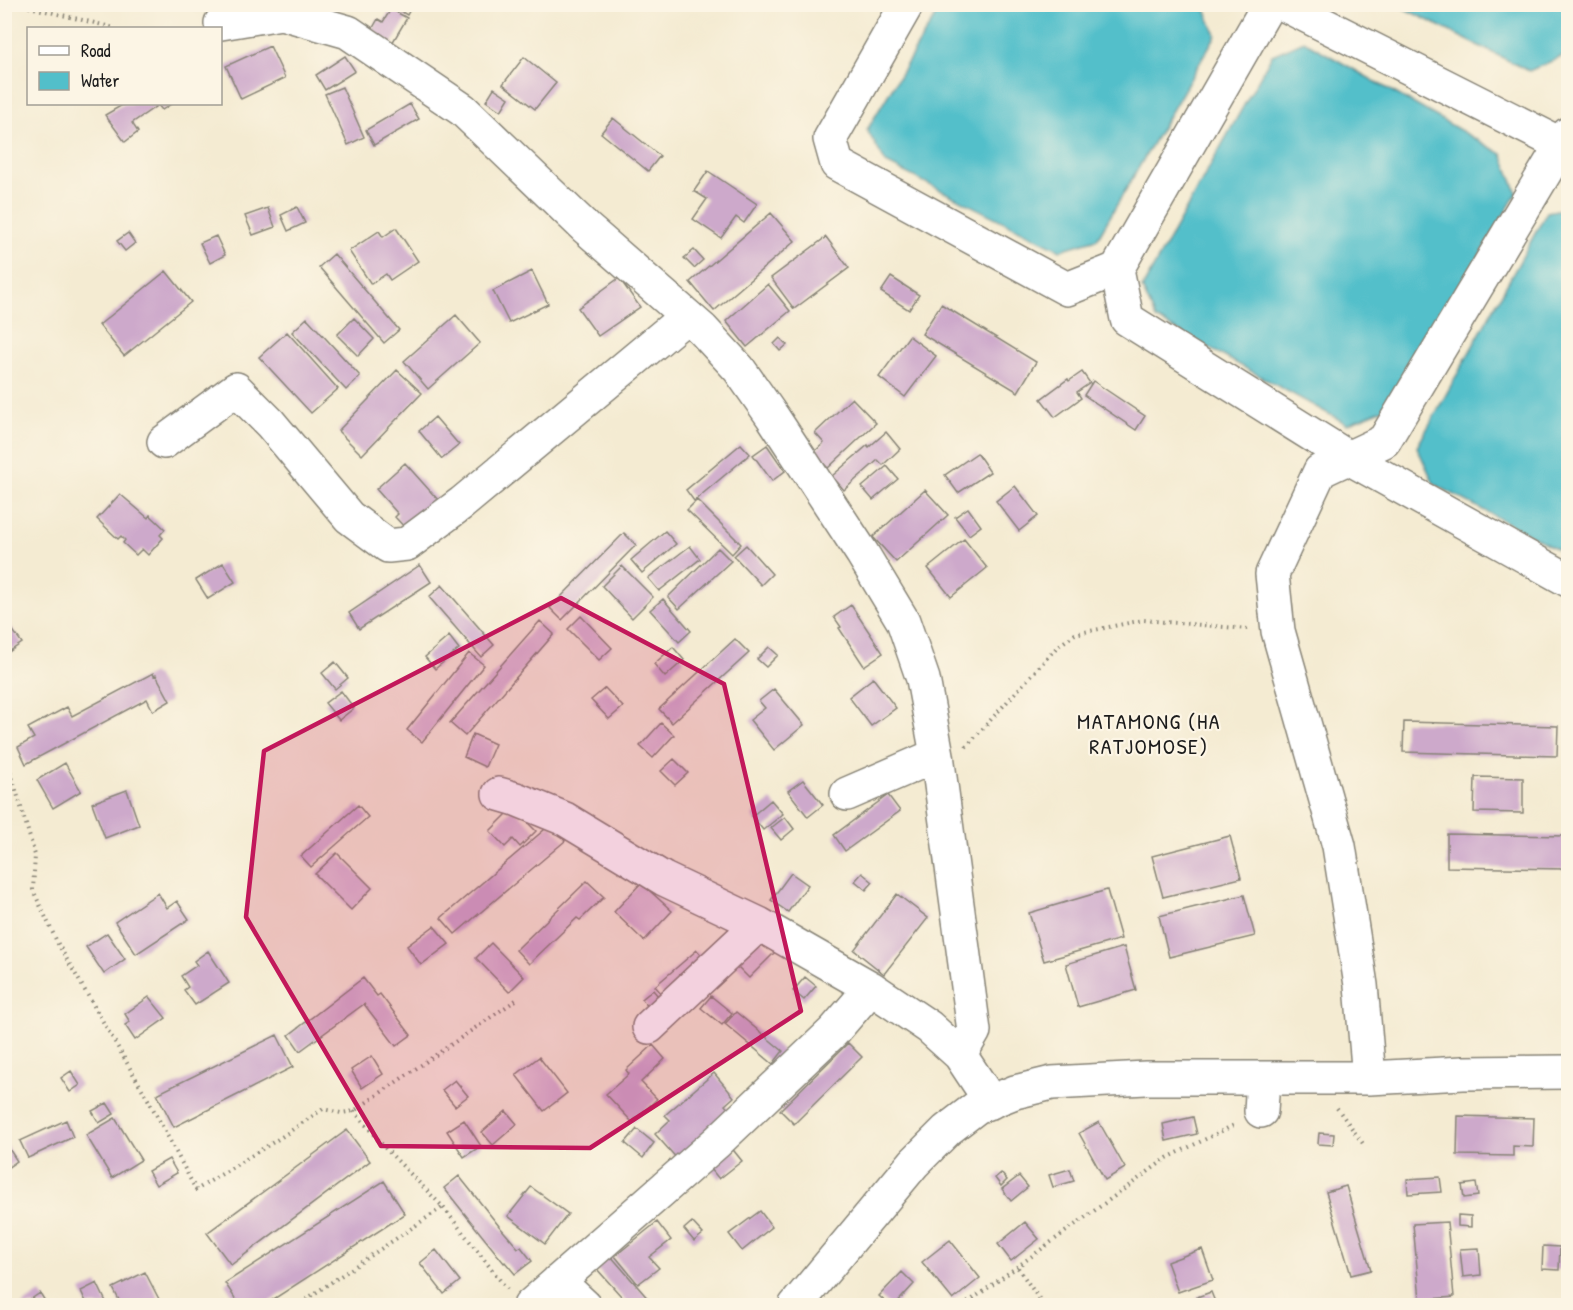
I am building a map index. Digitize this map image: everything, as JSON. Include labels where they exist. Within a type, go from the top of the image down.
[{"type":"street","points":[[907,4],[830,139],[837,164],[1067,289],[1117,269],[1269,4]]},
{"type":"street","points":[[1283,4],[1566,142],[1384,441],[1320,471],[1272,574],[1278,631],[1339,846],[1361,985],[1369,1077]]},
{"type":"street","points":[[221,22],[281,13],[348,32],[463,111],[586,228],[687,316],[739,369],[862,553],[903,621],[923,679],[938,766],[974,1031],[960,1055]]},
{"type":"street","points":[[1117,269],[1127,319],[1349,458],[1569,580]]},
{"type":"street","points":[[164,442],[236,389],[270,423],[349,517],[388,546],[407,544],[462,503],[687,316]]},
{"type":"street","points":[[847,794],[938,766]]},
{"type":"street","points":[[499,794],[565,819],[664,879],[759,924],[871,988],[929,1028],[960,1055],[991,1102]]},
{"type":"street","points":[[649,1027],[759,924]]},
{"type":"street","points":[[522,1301],[558,1281],[717,1142],[834,1031],[871,988]]},
{"type":"street","points":[[795,1305],[914,1163],[947,1130],[977,1107],[1016,1092],[1052,1083],[1146,1078],[1369,1077],[1569,1072]]},
{"type":"street","points":[[1261,1112],[1263,1078]]},
{"type":"street","points":[[558,1281],[585,1305]]},
{"type":"path","points":[[17,4],[110,27]]},
{"type":"path","points":[[938,766],[1057,647],[1075,634],[1143,620],[1278,631]]},
{"type":"path","points":[[4,749],[35,855],[33,890],[58,944],[149,1101],[196,1190],[323,1109],[341,1113],[354,1112],[516,1000]]},
{"type":"path","points":[[1327,1108],[1338,1108],[1364,1145]]},
{"type":"path","points":[[354,1112],[385,1148],[443,1207],[522,1301]]},
{"type":"path","points":[[963,1305],[1018,1268],[1167,1158],[1261,1112]]},
{"type":"path","points":[[296,1305],[443,1207]]},
{"type":"path","points":[[1018,1268],[1044,1305]]},
{"type":"highlighted area","points":[[561,598],[724,684],[801,1011],[590,1148],[381,1146],[246,917],[264,751]]},
{"type":"water","points":[[942,5],[1203,5],[1216,35],[1097,239],[1060,250],[886,163],[867,130]]},
{"type":"water","points":[[1397,5],[1568,5],[1568,54],[1529,71]]},
{"type":"water","points":[[1304,41],[1502,154],[1517,193],[1389,407],[1347,424],[1156,319],[1142,288],[1272,55]]},
{"type":"water","points":[[1568,208],[1568,555],[1434,484],[1417,447],[1547,212]]},
{"type":"building","points":[[397,4],[413,4],[407,15],[395,8]]},
{"type":"building","points":[[391,9],[407,18],[391,45],[370,33],[378,19],[383,22]]},
{"type":"building","points":[[270,46],[285,78],[241,99],[226,66]]},
{"type":"building","points":[[345,56],[355,71],[325,90],[316,75]]},
{"type":"building","points":[[524,57],[556,83],[535,109],[503,84]]},
{"type":"building","points":[[342,87],[364,137],[348,145],[325,94]]},
{"type":"building","points":[[494,88],[509,98],[501,111],[486,101]]},
{"type":"building","points":[[410,104],[419,119],[374,145],[366,130]]},
{"type":"building","points":[[122,105],[158,105],[132,123],[138,132],[125,142],[105,115]]},
{"type":"building","points":[[158,105],[170,105],[162,110]]},
{"type":"building","points":[[613,118],[660,156],[648,171],[601,133]]},
{"type":"building","points":[[708,171],[757,204],[744,223],[736,217],[721,238],[693,219],[707,199],[694,191]]},
{"type":"building","points":[[297,207],[305,223],[288,231],[281,215]]},
{"type":"building","points":[[268,208],[275,227],[253,235],[245,216]]},
{"type":"building","points":[[771,213],[795,241],[714,311],[690,282]]},
{"type":"building","points":[[396,228],[418,261],[390,280],[386,274],[371,284],[349,251],[379,231],[383,237]]},
{"type":"building","points":[[128,233],[135,243],[125,251],[117,241]]},
{"type":"building","points":[[216,236],[225,255],[210,263],[200,243]]},
{"type":"building","points":[[826,237],[849,268],[794,309],[771,278]]},
{"type":"building","points":[[694,250],[703,260],[694,268],[684,258]]},
{"type":"building","points":[[334,254],[399,330],[384,343],[319,267]]},
{"type":"building","points":[[166,271],[191,302],[124,356],[99,325]]},
{"type":"building","points":[[532,271],[548,304],[509,323],[493,291]]},
{"type":"building","points":[[891,277],[919,295],[909,310],[881,292]]},
{"type":"building","points":[[619,278],[640,307],[598,336],[578,308]]},
{"type":"building","points":[[768,284],[790,311],[747,347],[726,321]]},
{"type":"building","points":[[941,304],[1036,362],[1018,392],[922,334]]},
{"type":"building","points":[[456,315],[480,343],[428,389],[404,361]]},
{"type":"building","points":[[307,318],[360,376],[346,390],[292,332]]},
{"type":"building","points":[[354,318],[374,339],[358,356],[337,335]]},
{"type":"building","points":[[287,332],[338,389],[311,413],[259,357]]},
{"type":"building","points":[[909,336],[936,356],[905,397],[879,377]]},
{"type":"building","points":[[780,338],[787,345],[780,351],[774,344]]},
{"type":"building","points":[[397,370],[422,393],[362,455],[338,431]]},
{"type":"building","points":[[1082,372],[1090,383],[1077,392],[1081,398],[1055,417],[1041,399],[1068,379],[1069,381]]},
{"type":"building","points":[[1093,381],[1145,416],[1136,430],[1084,395]]},
{"type":"building","points":[[852,398],[876,423],[828,468],[813,453],[824,443],[815,433]]},
{"type":"building","points":[[435,417],[459,445],[442,459],[419,431]]},
{"type":"building","points":[[886,432],[900,449],[883,465],[878,460],[844,490],[832,476]]},
{"type":"building","points":[[741,444],[750,454],[694,501],[686,490]]},
{"type":"building","points":[[767,445],[785,471],[772,481],[753,455]]},
{"type":"building","points":[[977,453],[990,472],[958,493],[945,475]]},
{"type":"building","points":[[405,463],[439,501],[407,530],[395,517],[398,514],[376,489]]},
{"type":"building","points":[[887,466],[898,479],[873,500],[862,487]]},
{"type":"building","points":[[1015,486],[1038,516],[1019,531],[996,501]]},
{"type":"building","points":[[925,490],[948,515],[896,562],[873,537]]},
{"type":"building","points":[[120,494],[148,518],[150,515],[165,529],[160,535],[163,538],[148,555],[142,549],[136,555],[123,543],[125,540],[121,536],[118,539],[97,519]]},
{"type":"building","points":[[697,500],[741,544],[732,554],[687,510]]},
{"type":"building","points":[[968,508],[981,526],[969,535],[955,517]]},
{"type":"building","points":[[665,531],[676,544],[642,573],[631,560]]},
{"type":"building","points":[[624,533],[636,545],[562,620],[550,608]]},
{"type":"building","points":[[964,539],[987,568],[951,597],[928,568]]},
{"type":"building","points":[[746,545],[772,574],[761,585],[734,556]]},
{"type":"building","points":[[690,546],[700,559],[659,591],[648,578]]},
{"type":"building","points":[[718,548],[731,561],[679,609],[668,597]]},
{"type":"building","points":[[223,563],[235,582],[208,599],[196,580]]},
{"type":"building","points":[[420,565],[431,582],[359,629],[349,613]]},
{"type":"building","points":[[622,566],[653,597],[632,618],[602,586]]},
{"type":"building","points":[[442,585],[494,645],[481,657],[429,597]]},
{"type":"building","points":[[663,599],[691,631],[679,642],[650,610]]},
{"type":"building","points":[[851,605],[883,653],[864,666],[834,617]]},
{"type":"building","points":[[581,616],[612,648],[599,660],[568,629]]},
{"type":"building","points":[[540,621],[554,634],[465,736],[450,723]]},
{"type":"building","points":[[9,625],[22,643],[4,655],[4,628]]},
{"type":"building","points":[[449,636],[459,649],[435,669],[425,657]]},
{"type":"building","points":[[735,639],[749,653],[672,723],[659,709]]},
{"type":"building","points":[[673,647],[684,660],[665,677],[654,664]]},
{"type":"building","points":[[769,647],[778,655],[766,667],[757,659]]},
{"type":"building","points":[[469,653],[484,665],[422,742],[407,730]]},
{"type":"building","points":[[335,662],[348,678],[335,689],[322,673]]},
{"type":"building","points":[[153,673],[170,701],[153,711],[147,699],[26,764],[18,747],[34,738],[28,728],[67,707],[72,716]]},
{"type":"building","points":[[873,678],[896,708],[871,726],[849,697]]},
{"type":"building","points":[[605,688],[623,707],[609,719],[591,700]]},
{"type":"building","points":[[774,689],[804,725],[774,750],[750,720],[765,708],[759,701]]},
{"type":"building","points":[[341,691],[354,708],[339,720],[325,703]]},
{"type":"building","points":[[1404,722],[1558,726],[1557,756],[1403,752]]},
{"type":"building","points":[[661,723],[674,735],[653,758],[640,746]]},
{"type":"building","points":[[473,734],[495,744],[485,767],[464,757]]},
{"type":"building","points":[[674,759],[688,773],[675,785],[661,771]]},
{"type":"building","points":[[65,763],[81,791],[53,808],[37,780]]},
{"type":"building","points":[[1475,777],[1523,778],[1523,813],[1474,812]]},
{"type":"building","points":[[803,780],[823,805],[808,817],[788,791]]},
{"type":"building","points":[[127,790],[139,825],[105,838],[92,803]]},
{"type":"building","points":[[888,795],[900,811],[845,851],[834,835]]},
{"type":"building","points":[[771,800],[783,814],[763,830],[752,816]]},
{"type":"building","points":[[358,805],[368,817],[311,867],[301,856]]},
{"type":"building","points":[[513,808],[536,831],[520,847],[513,839],[505,847],[490,831]]},
{"type":"building","points":[[785,817],[794,829],[781,840],[771,828]]},
{"type":"building","points":[[551,824],[565,841],[455,934],[441,918]]},
{"type":"building","points":[[1447,834],[1568,836],[1568,869],[1447,867]]},
{"type":"building","points":[[1230,836],[1241,878],[1163,897],[1152,856]]},
{"type":"building","points":[[337,853],[372,888],[351,910],[315,874]]},
{"type":"building","points":[[791,873],[808,885],[788,912],[771,900]]},
{"type":"building","points":[[862,873],[873,882],[866,890],[855,881]]},
{"type":"building","points":[[587,881],[604,897],[580,920],[577,918],[529,964],[516,950]]},
{"type":"building","points":[[641,883],[672,911],[644,941],[614,912]]},
{"type":"building","points":[[1107,890],[1121,939],[1044,961],[1029,913]]},
{"type":"building","points":[[158,893],[167,908],[177,901],[189,919],[136,954],[115,922]]},
{"type":"building","points":[[897,894],[928,918],[884,974],[854,950]]},
{"type":"building","points":[[1244,895],[1255,936],[1169,957],[1159,916]]},
{"type":"building","points":[[434,926],[449,944],[421,965],[407,946]]},
{"type":"building","points":[[107,933],[125,959],[104,974],[86,947]]},
{"type":"building","points":[[756,935],[774,953],[749,978],[731,960]]},
{"type":"building","points":[[491,943],[524,977],[509,992],[476,958]]},
{"type":"building","points":[[1124,947],[1136,990],[1078,1007],[1066,964]]},
{"type":"building","points":[[697,950],[708,963],[666,999],[655,986]]},
{"type":"building","points":[[208,951],[229,983],[195,1005],[184,990],[188,987],[181,976],[197,965],[194,961]]},
{"type":"building","points":[[805,977],[816,986],[804,1000],[793,991]]},
{"type":"building","points":[[363,978],[377,996],[380,994],[411,1035],[396,1046],[364,1004],[300,1051],[289,1035]]},
{"type":"building","points":[[653,990],[663,1002],[651,1011],[642,999]]},
{"type":"building","points":[[711,996],[732,1013],[722,1025],[701,1008]]},
{"type":"building","points":[[149,997],[166,1018],[135,1040],[125,1025],[130,1022],[125,1014]]},
{"type":"building","points":[[736,1012],[783,1051],[773,1064],[725,1024]]},
{"type":"building","points":[[277,1035],[293,1067],[174,1127],[157,1094]]},
{"type":"building","points":[[848,1043],[862,1057],[794,1124],[780,1110]]},
{"type":"building","points":[[653,1045],[665,1059],[641,1082],[657,1099],[632,1122],[606,1094],[629,1074],[626,1070]]},
{"type":"building","points":[[372,1056],[383,1074],[362,1088],[351,1070]]},
{"type":"building","points":[[539,1057],[567,1093],[544,1111],[516,1075]]},
{"type":"building","points":[[71,1071],[80,1085],[70,1092],[61,1078]]},
{"type":"building","points":[[714,1073],[734,1097],[725,1105],[730,1111],[680,1162],[655,1134],[670,1120],[665,1115]]},
{"type":"building","points":[[455,1080],[468,1096],[455,1106],[442,1090]]},
{"type":"building","points":[[107,1103],[114,1114],[99,1123],[92,1111]]},
{"type":"building","points":[[506,1111],[517,1124],[493,1145],[482,1132]]},
{"type":"building","points":[[1458,1116],[1534,1118],[1533,1147],[1513,1146],[1513,1156],[1457,1155]]},
{"type":"building","points":[[1193,1117],[1197,1134],[1166,1141],[1163,1124]]},
{"type":"building","points":[[115,1118],[141,1160],[112,1178],[86,1135]]},
{"type":"building","points":[[66,1120],[73,1137],[28,1158],[20,1141]]},
{"type":"building","points":[[464,1120],[481,1146],[464,1157],[447,1131]]},
{"type":"building","points":[[1099,1122],[1125,1168],[1105,1180],[1079,1133]]},
{"type":"building","points":[[637,1129],[654,1143],[643,1158],[625,1143]]},
{"type":"building","points":[[347,1130],[370,1161],[231,1265],[207,1233]]},
{"type":"building","points":[[1319,1133],[1334,1134],[1333,1145],[1318,1144]]},
{"type":"building","points":[[6,1144],[17,1161],[4,1170],[4,1145]]},
{"type":"building","points":[[730,1146],[742,1161],[719,1179],[707,1164]]},
{"type":"building","points":[[169,1159],[177,1173],[156,1185],[148,1171]]},
{"type":"building","points":[[1070,1169],[1074,1181],[1053,1187],[1049,1175]]},
{"type":"building","points":[[1001,1173],[1007,1180],[1001,1186],[995,1178]]},
{"type":"building","points":[[459,1176],[499,1226],[532,1261],[515,1274],[444,1188]]},
{"type":"building","points":[[1019,1176],[1028,1187],[1011,1201],[1002,1189]]},
{"type":"building","points":[[1440,1177],[1442,1192],[1408,1194],[1407,1179]]},
{"type":"building","points":[[384,1181],[405,1214],[263,1306],[240,1306],[225,1283]]},
{"type":"building","points":[[1476,1183],[1478,1196],[1464,1198],[1462,1185]]},
{"type":"building","points":[[1346,1186],[1371,1270],[1351,1275],[1326,1192]]},
{"type":"building","points":[[531,1187],[568,1214],[545,1244],[508,1216]]},
{"type":"building","points":[[760,1211],[772,1227],[742,1251],[729,1234]]},
{"type":"building","points":[[1458,1215],[1471,1216],[1471,1227],[1458,1226]]},
{"type":"building","points":[[657,1222],[671,1240],[649,1257],[659,1268],[638,1284],[615,1256]]},
{"type":"building","points":[[692,1222],[703,1234],[694,1241],[684,1229]]},
{"type":"building","points":[[1025,1222],[1039,1239],[1011,1261],[998,1244]]},
{"type":"building","points":[[1447,1222],[1454,1297],[1420,1300],[1413,1224]]},
{"type":"building","points":[[950,1240],[980,1278],[953,1300],[922,1262]]},
{"type":"building","points":[[1543,1246],[1560,1247],[1559,1270],[1542,1269]]},
{"type":"building","points":[[1479,1248],[1481,1275],[1463,1277],[1460,1249]]},
{"type":"building","points":[[1202,1249],[1213,1280],[1178,1292],[1167,1262]]},
{"type":"building","points":[[436,1250],[460,1281],[444,1294],[420,1263]]},
{"type":"building","points":[[610,1255],[650,1301],[644,1306],[630,1306],[596,1268]]},
{"type":"building","points":[[145,1272],[162,1305],[122,1306],[113,1288]]},
{"type":"building","points":[[902,1272],[914,1284],[894,1306],[890,1306],[879,1296]]},
{"type":"building","points":[[97,1283],[108,1306],[88,1306],[81,1291]]},
{"type":"building","points":[[1211,1292],[1215,1302],[1200,1306],[1197,1297]]},
{"type":"building","points":[[40,1293],[48,1306],[21,1306]]},
{"type":"district","name":"MATAMONG (HA RATJOMOSE)","points":[[1149,734]]}]
